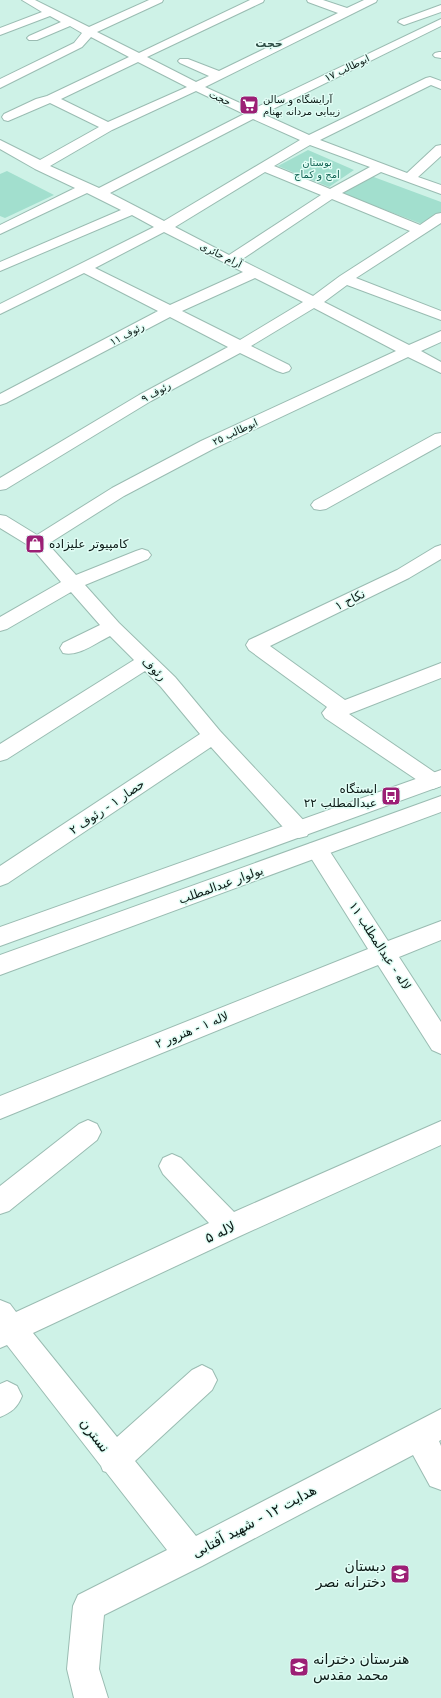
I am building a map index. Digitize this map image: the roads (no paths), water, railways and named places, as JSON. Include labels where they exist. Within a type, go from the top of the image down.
[{"type":"street","name":"حجت","points":[[27,0],[39,6],[52,7],[70,22],[196,87],[253,114],[310,140],[441,190]]},
{"type":"street","points":[[0,84],[21,72],[78,45],[90,31],[158,0]]},
{"type":"street","points":[[8,117],[140,58],[256,0]]},
{"type":"street","points":[[312,0],[347,12]]},
{"type":"street","points":[[40,166],[108,127],[220,76],[372,0]]},
{"type":"street","points":[[420,2],[440,9]]},
{"type":"street","points":[[0,32],[52,7]]},
{"type":"street","points":[[404,22],[440,9]]},
{"type":"street","points":[[33,38],[70,22]]},
{"type":"street","name":"ابوطالب ۱۷","points":[[100,193],[253,114],[441,22]]},
{"type":"street","points":[[171,43],[185,48]]},
{"type":"street","points":[[184,61],[220,76]]},
{"type":"street","points":[[7,67],[21,72]]},
{"type":"street","points":[[0,310],[164,226],[310,140],[430,81],[441,85]]},
{"type":"street","points":[[51,99],[108,127]]},
{"type":"street","name":"آرام حائری","points":[[0,144],[13,157],[40,166],[100,193],[441,368]]},
{"type":"street","points":[[409,178],[441,149]]},
{"type":"street","points":[[264,167],[421,230]]},
{"type":"street","points":[[230,261],[331,194],[380,167]]},
{"type":"street","points":[[0,230],[86,188]]},
{"type":"street","points":[[0,267],[132,210]]},
{"type":"street","name":"رئوف ۹","points":[[0,485],[146,398],[239,347],[314,302],[345,279],[441,217]]},
{"type":"street","points":[[84,268],[168,312],[283,368]]},
{"type":"street","name":"رئوف ۱۱","points":[[0,400],[168,312],[256,272]]},
{"type":"street","points":[[345,279],[441,316]]},
{"type":"street","name":"ابوطالب ۲۵","points":[[37,543],[118,492],[207,445],[441,336]]},
{"type":"street","points":[[320,505],[441,438]]},
{"type":"street","name":"رئوف","points":[[0,520],[37,543],[112,627],[168,682],[213,736],[299,830]]},
{"type":"street","name":"نکاح ۱","points":[[338,711],[256,645],[402,574],[441,551]]},
{"type":"street","points":[[0,625],[73,582],[142,555]]},
{"type":"street","points":[[70,648],[112,627]]},
{"type":"street","points":[[0,754],[146,662]]},
{"type":"street","points":[[338,711],[441,670]]},
{"type":"street","points":[[338,711],[437,780]]},
{"type":"street","name":"حصار ۱ - رئوف ۲","points":[[0,877],[213,736]]},
{"type":"street","points":[[0,937],[437,780]]},
{"type":"street","name":"بولوار عبدالمطلب","points":[[0,965],[441,804]]},
{"type":"street","name":"لاله - عبدالمطلب ۱۱","points":[[317,850],[384,952],[441,1043]]},
{"type":"street","name":"لاله ۱ - هنرور ۲","points":[[0,1108],[441,930]]},
{"type":"street","points":[[0,1202],[88,1132]]},
{"type":"street","name":"لاله ۵","points":[[4,1326],[441,1133]]},
{"type":"street","points":[[172,1166],[230,1227]]},
{"type":"street","name":"نسترن","points":[[4,1326],[191,1555]]},
{"type":"street","points":[[114,1460],[202,1380]]},
{"type":"street","points":[[430,1430],[441,1475]]},
{"type":"street","name":"هدایت ۱۲ - شهید آفتابی","points":[[91,1698],[83,1669],[89,1606],[191,1555],[430,1430]]},
{"type":"place","name":"آرایشگاه و سالن زیبایی مردانه بهنام","points":[[249,105]]},
{"type":"place","name":"کامپیوتر علیزاده","points":[[35,544]]},
{"type":"place","name":"ایستگاه عبدالمطلب ۲۲","points":[[391,796]]},
{"type":"place","name":"دبستان دخترانه نصر","points":[[400,1574]]},
{"type":"place","name":"هنرستان دخترانه محمد مقدس","points":[[299,1667]]},
{"type":"district","name":"حجت","points":[[269,43]]},
{"type":"park label","name":"بوستان امج و کماج","points":[[317,168]]}]
